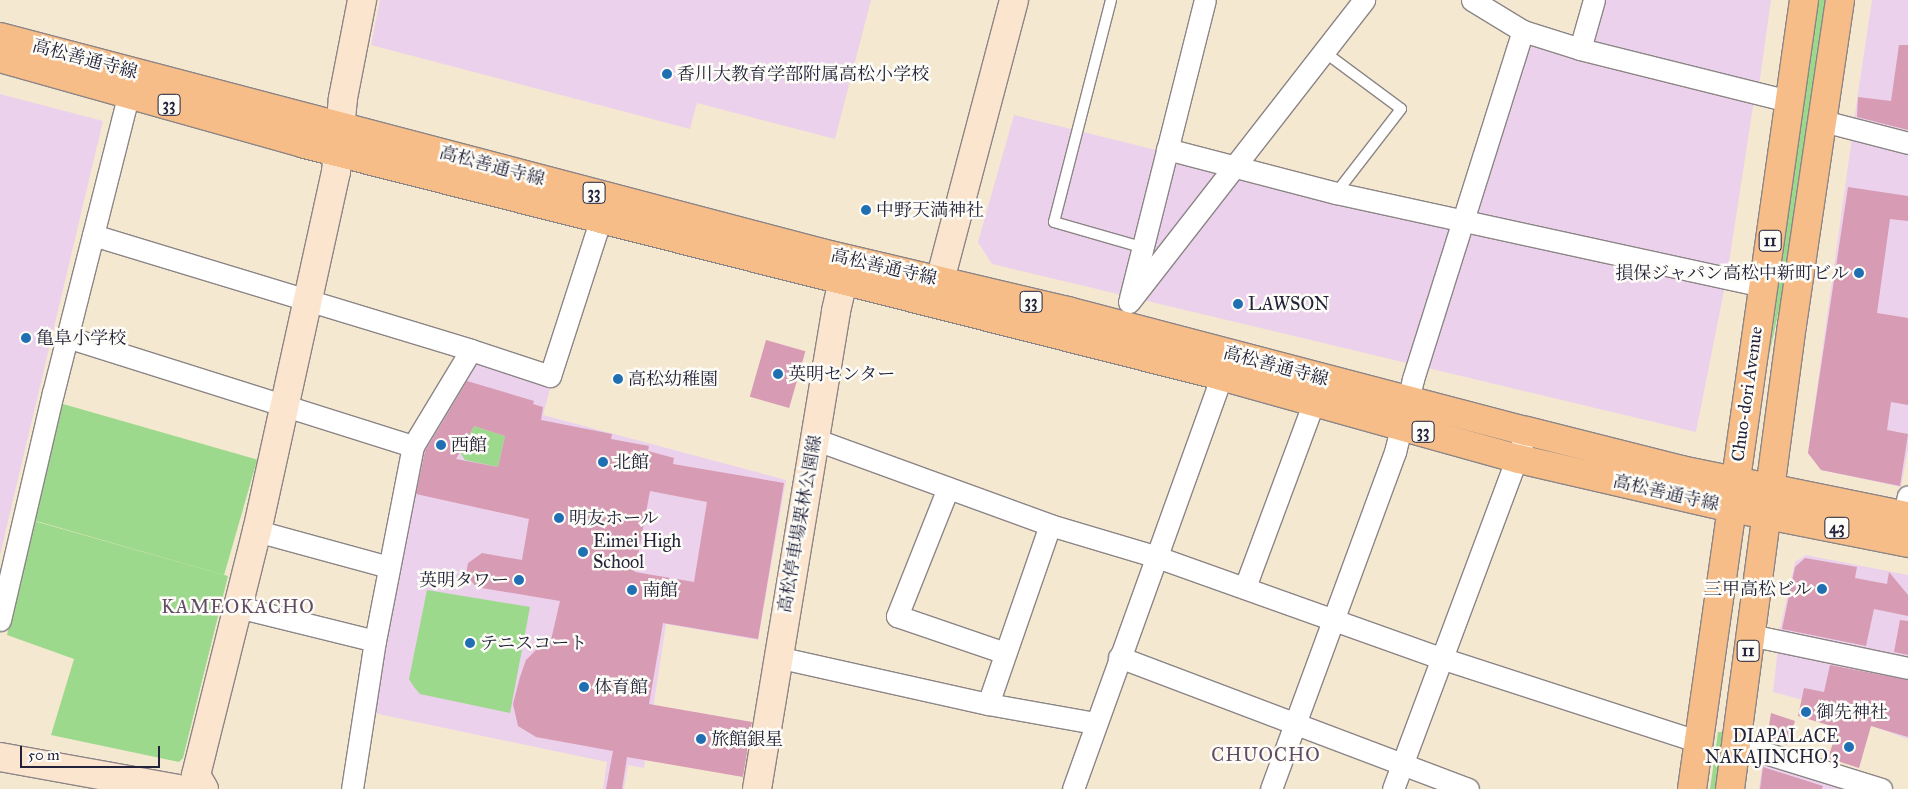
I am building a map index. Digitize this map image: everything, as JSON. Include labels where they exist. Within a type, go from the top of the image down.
[{"type":"main road","name":"Chuo-dori Avenue","points":[[1692,789],[1804,0]]},
{"type":"main road","name":"Chuo-dori Avenue","points":[[1730,789],[1768,501],[1840,0]]},
{"type":"main road","name":"高松善通寺線","points":[[0,37],[340,125],[845,271]]},
{"type":"main road","name":"高松善通寺線","points":[[0,58],[338,152],[601,218],[937,292],[1123,326],[1225,365],[1404,413],[1527,432],[1735,481],[1768,501]]},
{"type":"main road","name":"高松善通寺線","points":[[1404,413],[1519,459],[1732,508],[1768,501]]},
{"type":"main road","name":"43","points":[[1768,501],[1907,509]]},
{"type":"main road","name":"43","points":[[1768,501],[1908,542]]},
{"type":"street","points":[[204,789],[196,775],[257,531],[306,299],[336,172],[340,125],[362,0]]},
{"type":"street","points":[[937,292],[1014,0]]},
{"type":"street","points":[[1123,326],[1141,247],[1168,149],[1205,0]]},
{"type":"street","points":[[1123,326],[1322,50],[1364,0]]},
{"type":"street","points":[[1472,0],[1523,30],[1580,49],[1790,101]]},
{"type":"street","points":[[1580,49],[1594,0]]},
{"type":"street","points":[[1271,789],[1395,452],[1404,413],[1462,220],[1523,30]]},
{"type":"street","points":[[0,620],[6,571],[129,93]]},
{"type":"street","points":[[1823,121],[1908,143]]},
{"type":"street","points":[[1168,149],[1336,193],[1763,286]]},
{"type":"street","points":[[93,235],[306,299],[550,376],[601,218]]},
{"type":"street","name":"高松停車場栗林公園線","points":[[757,789],[814,439],[845,271]]},
{"type":"street","points":[[67,337],[285,404],[413,446]]},
{"type":"street","points":[[352,789],[389,567],[413,446],[471,350]]},
{"type":"street","points":[[1073,789],[1154,556],[1225,365]]},
{"type":"street","points":[[1245,587],[1319,390]]},
{"type":"street","points":[[1392,789],[1444,658],[1519,459],[1527,432]]},
{"type":"street","points":[[814,439],[1050,525],[1154,556],[1444,658],[1699,742]]},
{"type":"street","points":[[948,488],[897,616],[1005,653]]},
{"type":"street","points":[[988,704],[1050,525]]},
{"type":"street","points":[[257,531],[389,567]]},
{"type":"street","points":[[238,607],[376,641]]},
{"type":"street","points":[[1750,635],[1908,668]]},
{"type":"street","points":[[777,657],[988,704],[1095,723]]},
{"type":"street","points":[[1119,657],[1295,726],[1468,789]]},
{"type":"street","points":[[1736,744],[1881,789]]},
{"type":"street","points":[[0,757],[82,781],[177,789]]},
{"type":"lane","points":[[1111,0],[1054,222],[1141,247]]},
{"type":"lane","points":[[1322,50],[1401,109],[1336,193]]},
{"type":"shaded area","name":"香川大教育学部附属高松小学校","points":[[380,0],[871,0],[835,139],[697,103],[690,129],[371,45]]},
{"type":"shaded area","points":[[1602,0],[1771,0],[1759,86],[1593,42],[1591,34]]},
{"type":"shaded area","points":[[1872,0],[1908,0],[1908,134],[1854,120]]},
{"type":"shaded area","points":[[1533,40],[1754,100],[1728,269],[1475,215],[1525,46]]},
{"type":"shaded area","name":"亀阜小学校","points":[[0,94],[103,121],[0,555]]},
{"type":"shaded area","points":[[1014,115],[1474,228],[1725,286],[1696,432],[992,264],[978,242]]},
{"type":"shaded area","points":[[1852,137],[1908,151],[1908,449],[1901,487],[1821,470],[1808,453]]},
{"type":"shaded area","name":"Eimei High School","points":[[478,362],[551,385],[543,415],[786,480],[758,640],[666,624],[644,768],[628,765],[624,789],[603,789],[607,762],[364,711],[410,458],[462,369]]},
{"type":"shaded area","points":[[1806,555],[1908,575],[1908,660],[1779,633],[1795,562]]},
{"type":"shaded area","points":[[1778,648],[1908,676],[1908,739],[1877,728],[1879,721],[1773,692]]},
{"type":"shaded area","points":[[1763,759],[1862,789],[1759,789]]},
{"type":"green space","points":[[1818,0],[1827,0],[1782,295],[1769,356]]},
{"type":"green space","points":[[63,404],[257,460],[224,575],[30,519]]},
{"type":"green space","points":[[474,426],[505,436],[498,467],[465,460],[460,452]]},
{"type":"green space","points":[[34,521],[228,576],[183,758],[179,762],[51,735],[74,659],[7,635]]},
{"type":"green space","name":"テニスコート","points":[[427,590],[530,607],[510,713],[420,694],[414,687],[409,679]]},
{"type":"green space","points":[[1718,732],[1725,732],[1719,789],[1710,789]]},
{"type":"building","points":[[1899,45],[1908,45],[1908,130],[1857,117],[1858,97],[1891,101]]},
{"type":"building","points":[[1848,187],[1908,196],[1908,221],[1890,219],[1877,313],[1908,318],[1908,405],[1891,402],[1887,430],[1908,434],[1900,486],[1821,470],[1808,453]]},
{"type":"building","name":"英明センター","points":[[766,340],[805,351],[789,408],[750,397]]},
{"type":"building","name":"Eimei High School","points":[[467,381],[534,401],[533,404],[543,407],[541,420],[612,434],[611,439],[649,446],[648,451],[674,458],[673,464],[784,483],[758,639],[663,623],[649,704],[752,722],[743,777],[627,757],[622,789],[606,789],[613,751],[536,737],[518,726],[513,704],[520,677],[526,660],[541,645],[542,639],[551,640],[560,601],[476,587],[466,574],[468,563],[482,553],[522,560],[529,519],[416,494],[425,451]],"holes":[[[474,426],[505,436],[498,467],[456,459]],[[650,491],[707,502],[694,582],[635,572]]]},
{"type":"building","name":"三甲高松ビル","points":[[1805,558],[1857,567],[1855,578],[1887,584],[1889,572],[1908,595],[1908,616],[1874,609],[1866,646],[1782,629],[1795,567]]},
{"type":"building","points":[[1900,620],[1908,621],[1908,655],[1894,652]]},
{"type":"building","points":[[1830,665],[1908,680],[1908,737],[1871,726],[1859,768],[1828,758],[1838,728],[1798,716],[1804,688],[1824,692]]},
{"type":"building","points":[[1771,713],[1795,721],[1787,745],[1767,739]]},
{"type":"building","points":[[1763,767],[1823,786],[1822,789],[1760,789]]},
{"type":"place","name":"香川大教育学部附属高松小学校","points":[[667,74]]},
{"type":"place","name":"中野天満神社","points":[[866,210]]},
{"type":"place","name":"損保ジャパン高松中新町ビル","points":[[1859,273]]},
{"type":"place","name":"LAWSON","points":[[1238,304]]},
{"type":"place","name":"亀阜小学校","points":[[26,338]]},
{"type":"place","name":"英明センター","points":[[778,374]]},
{"type":"place","name":"高松幼稚園","points":[[618,379]]},
{"type":"place","name":"西館","points":[[441,445]]},
{"type":"place","name":"北館","points":[[603,462]]},
{"type":"place","name":"明友ホール","points":[[559,518]]},
{"type":"place","name":"Eimei High School","points":[[583,552]]},
{"type":"place","name":"英明タワー","points":[[519,580]]},
{"type":"place","name":"三甲高松ビル","points":[[1822,589]]},
{"type":"place","name":"南館","points":[[632,590]]},
{"type":"place","name":"テニスコート","points":[[470,643]]},
{"type":"place","name":"体育館","points":[[584,687]]},
{"type":"place","name":"御先神社","points":[[1806,712]]},
{"type":"place","name":"旅館銀星","points":[[701,739]]},
{"type":"place","name":"DIAPALACE NAKAJINCHO 3","points":[[1849,747]]},
{"type":"district","name":"KAMEOKACHO","points":[[238,607]]},
{"type":"district","name":"CHUOCHO","points":[[1266,755]]}]
